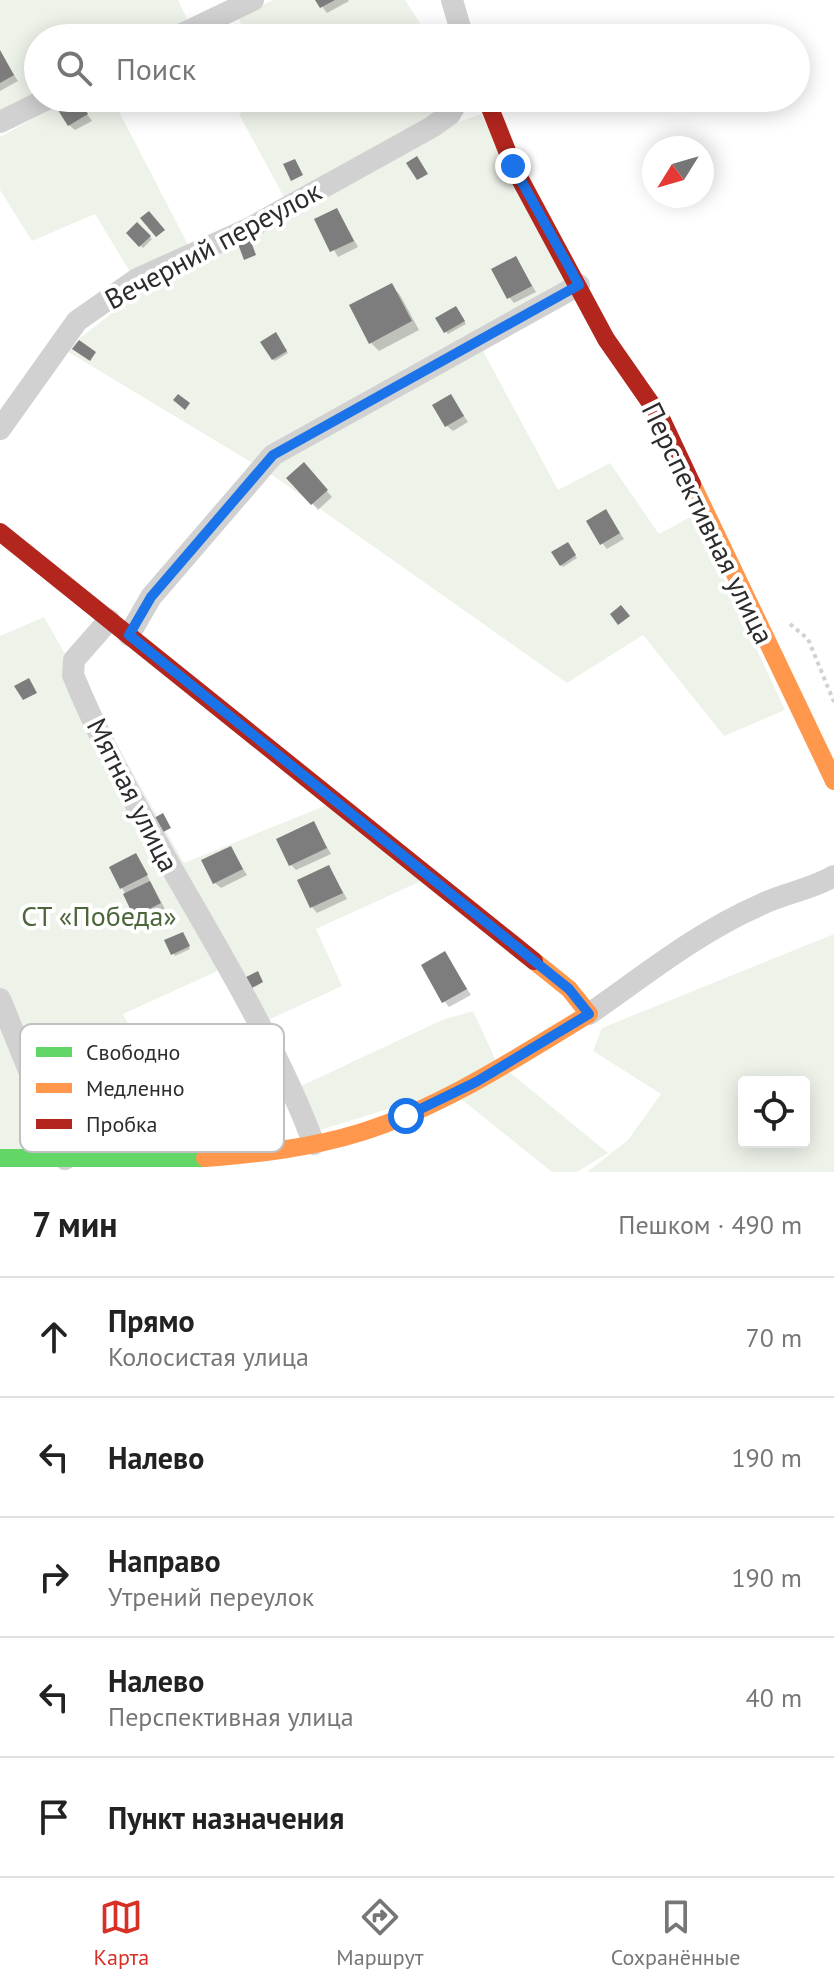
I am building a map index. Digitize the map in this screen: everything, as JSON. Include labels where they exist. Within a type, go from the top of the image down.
[{"type":"street","points":[[203,24],[253,0]]},
{"type":"street","points":[[452,0],[459,24]]},
{"type":"street","points":[[0,122],[24,110]]},
{"type":"street","name":"Вечерний переулок","points":[[0,429],[77,321],[137,279],[248,229],[432,127],[451,112]]},
{"type":"street","name":"Перспективная улица","points":[[492,112],[513,166],[606,339],[661,418],[834,781]]},
{"type":"street","points":[[129,635],[151,597],[273,455],[579,285]]},
{"type":"street","points":[[0,532],[569,989],[589,1014]]},
{"type":"street","name":"Мятная улица","points":[[109,620],[74,660],[73,675],[129,794],[256,1024]]},
{"type":"street","points":[[284,1148],[314,1144],[406,1116],[476,1082],[589,1014],[701,937],[761,904],[815,887],[834,876]]},
{"type":"street","points":[[0,999],[20,1048]]},
{"type":"street","name":"Мятная улица","points":[[284,1074],[314,1144]]},
{"type":"street","points":[[62,1152],[65,1159]]},
{"type":"street","points":[[0,1158],[205,1157],[247,1152]]},
{"type":"green space","points":[[0,0],[178,0],[187,24],[24,24],[24,99],[0,110]]},
{"type":"green space","points":[[273,0],[405,0],[420,23],[241,24],[238,17]]},
{"type":"green space","points":[[45,112],[119,112],[196,260],[292,212],[239,114],[242,112],[440,112],[446,126],[481,114],[568,285],[475,336],[558,490],[610,463],[659,534],[694,515],[785,710],[724,736],[643,635],[567,683],[272,475],[65,350],[141,290],[95,214],[32,241],[0,190],[0,137]]},
{"type":"green space","name":"СТ «Победа»","points":[[44,617],[184,863],[327,805],[421,881],[316,929],[342,986],[262,1023],[231,965],[123,1014],[128,1024],[20,1024],[20,1150],[0,1150],[0,636]]},
{"type":"green space","points":[[834,934],[834,1172],[587,1172],[628,1140],[661,1094],[593,1051],[602,1028]]},
{"type":"green space","points":[[473,1011],[496,1061],[608,1153],[577,1172],[552,1172],[450,1090],[317,1131],[301,1086],[442,1020]]},
{"type":"building","points":[[315,0],[335,0],[320,8]]},
{"type":"building","points":[[0,50],[14,75],[0,83]]},
{"type":"building","points":[[59,112],[87,112],[88,114],[68,126]]},
{"type":"building","points":[[417,156],[428,174],[417,180],[406,163]]},
{"type":"building","points":[[295,159],[303,175],[291,181],[283,164]]},
{"type":"building","points":[[337,208],[354,241],[330,252],[314,219]]},
{"type":"building","points":[[149,211],[165,230],[156,237],[140,218]]},
{"type":"building","points":[[137,222],[151,236],[139,247],[126,233]]},
{"type":"building","points":[[250,239],[256,255],[244,260],[238,244]]},
{"type":"building","points":[[516,256],[532,286],[507,299],[491,269]]},
{"type":"building","points":[[392,283],[412,321],[369,344],[349,305]]},
{"type":"building","points":[[456,306],[465,321],[444,333],[435,318]]},
{"type":"building","points":[[276,332],[287,351],[272,360],[260,342]]},
{"type":"building","points":[[79,340],[96,352],[90,361],[72,349]]},
{"type":"building","points":[[178,394],[190,403],[185,410],[173,400]]},
{"type":"building","points":[[451,394],[464,416],[445,427],[432,405]]},
{"type":"building","points":[[304,462],[328,490],[311,505],[286,478]]},
{"type":"building","points":[[606,509],[620,533],[600,545],[586,521]]},
{"type":"building","points":[[568,542],[576,555],[560,566],[551,552]]},
{"type":"building","points":[[621,605],[630,616],[618,625],[610,614]]},
{"type":"building","points":[[29,678],[37,693],[23,700],[14,686]]},
{"type":"building","points":[[163,813],[171,828],[161,833],[154,818]]},
{"type":"building","points":[[314,821],[327,848],[289,866],[276,839]]},
{"type":"building","points":[[231,846],[243,869],[213,884],[201,860]]},
{"type":"building","points":[[136,853],[148,875],[120,889],[109,867]]},
{"type":"building","points":[[329,865],[343,893],[310,908],[297,880]]},
{"type":"building","points":[[150,881],[161,903],[134,917],[123,894]]},
{"type":"building","points":[[183,932],[190,946],[171,955],[164,940]]},
{"type":"building","points":[[445,951],[467,989],[442,1003],[421,965]]},
{"type":"building","points":[[258,971],[263,982],[252,988],[246,977]]},
{"type":"traffic: fast","points":[[0,1158],[205,1158]]},
{"type":"traffic: slow","points":[[692,484],[834,781]]},
{"type":"traffic: slow","points":[[284,1149],[343,1138],[422,1109],[479,1080],[589,1014],[569,989],[534,961]]},
{"type":"traffic: slow","points":[[205,1158],[264,1152]]},
{"type":"traffic: jam","points":[[492,112],[513,166],[606,339],[661,418],[692,484]]},
{"type":"traffic: jam","points":[[0,532],[534,961]]},
{"type":"route","points":[[406,1116],[476,1082],[589,1014],[569,989],[129,635],[151,597],[273,455],[579,285],[513,166]]}]
